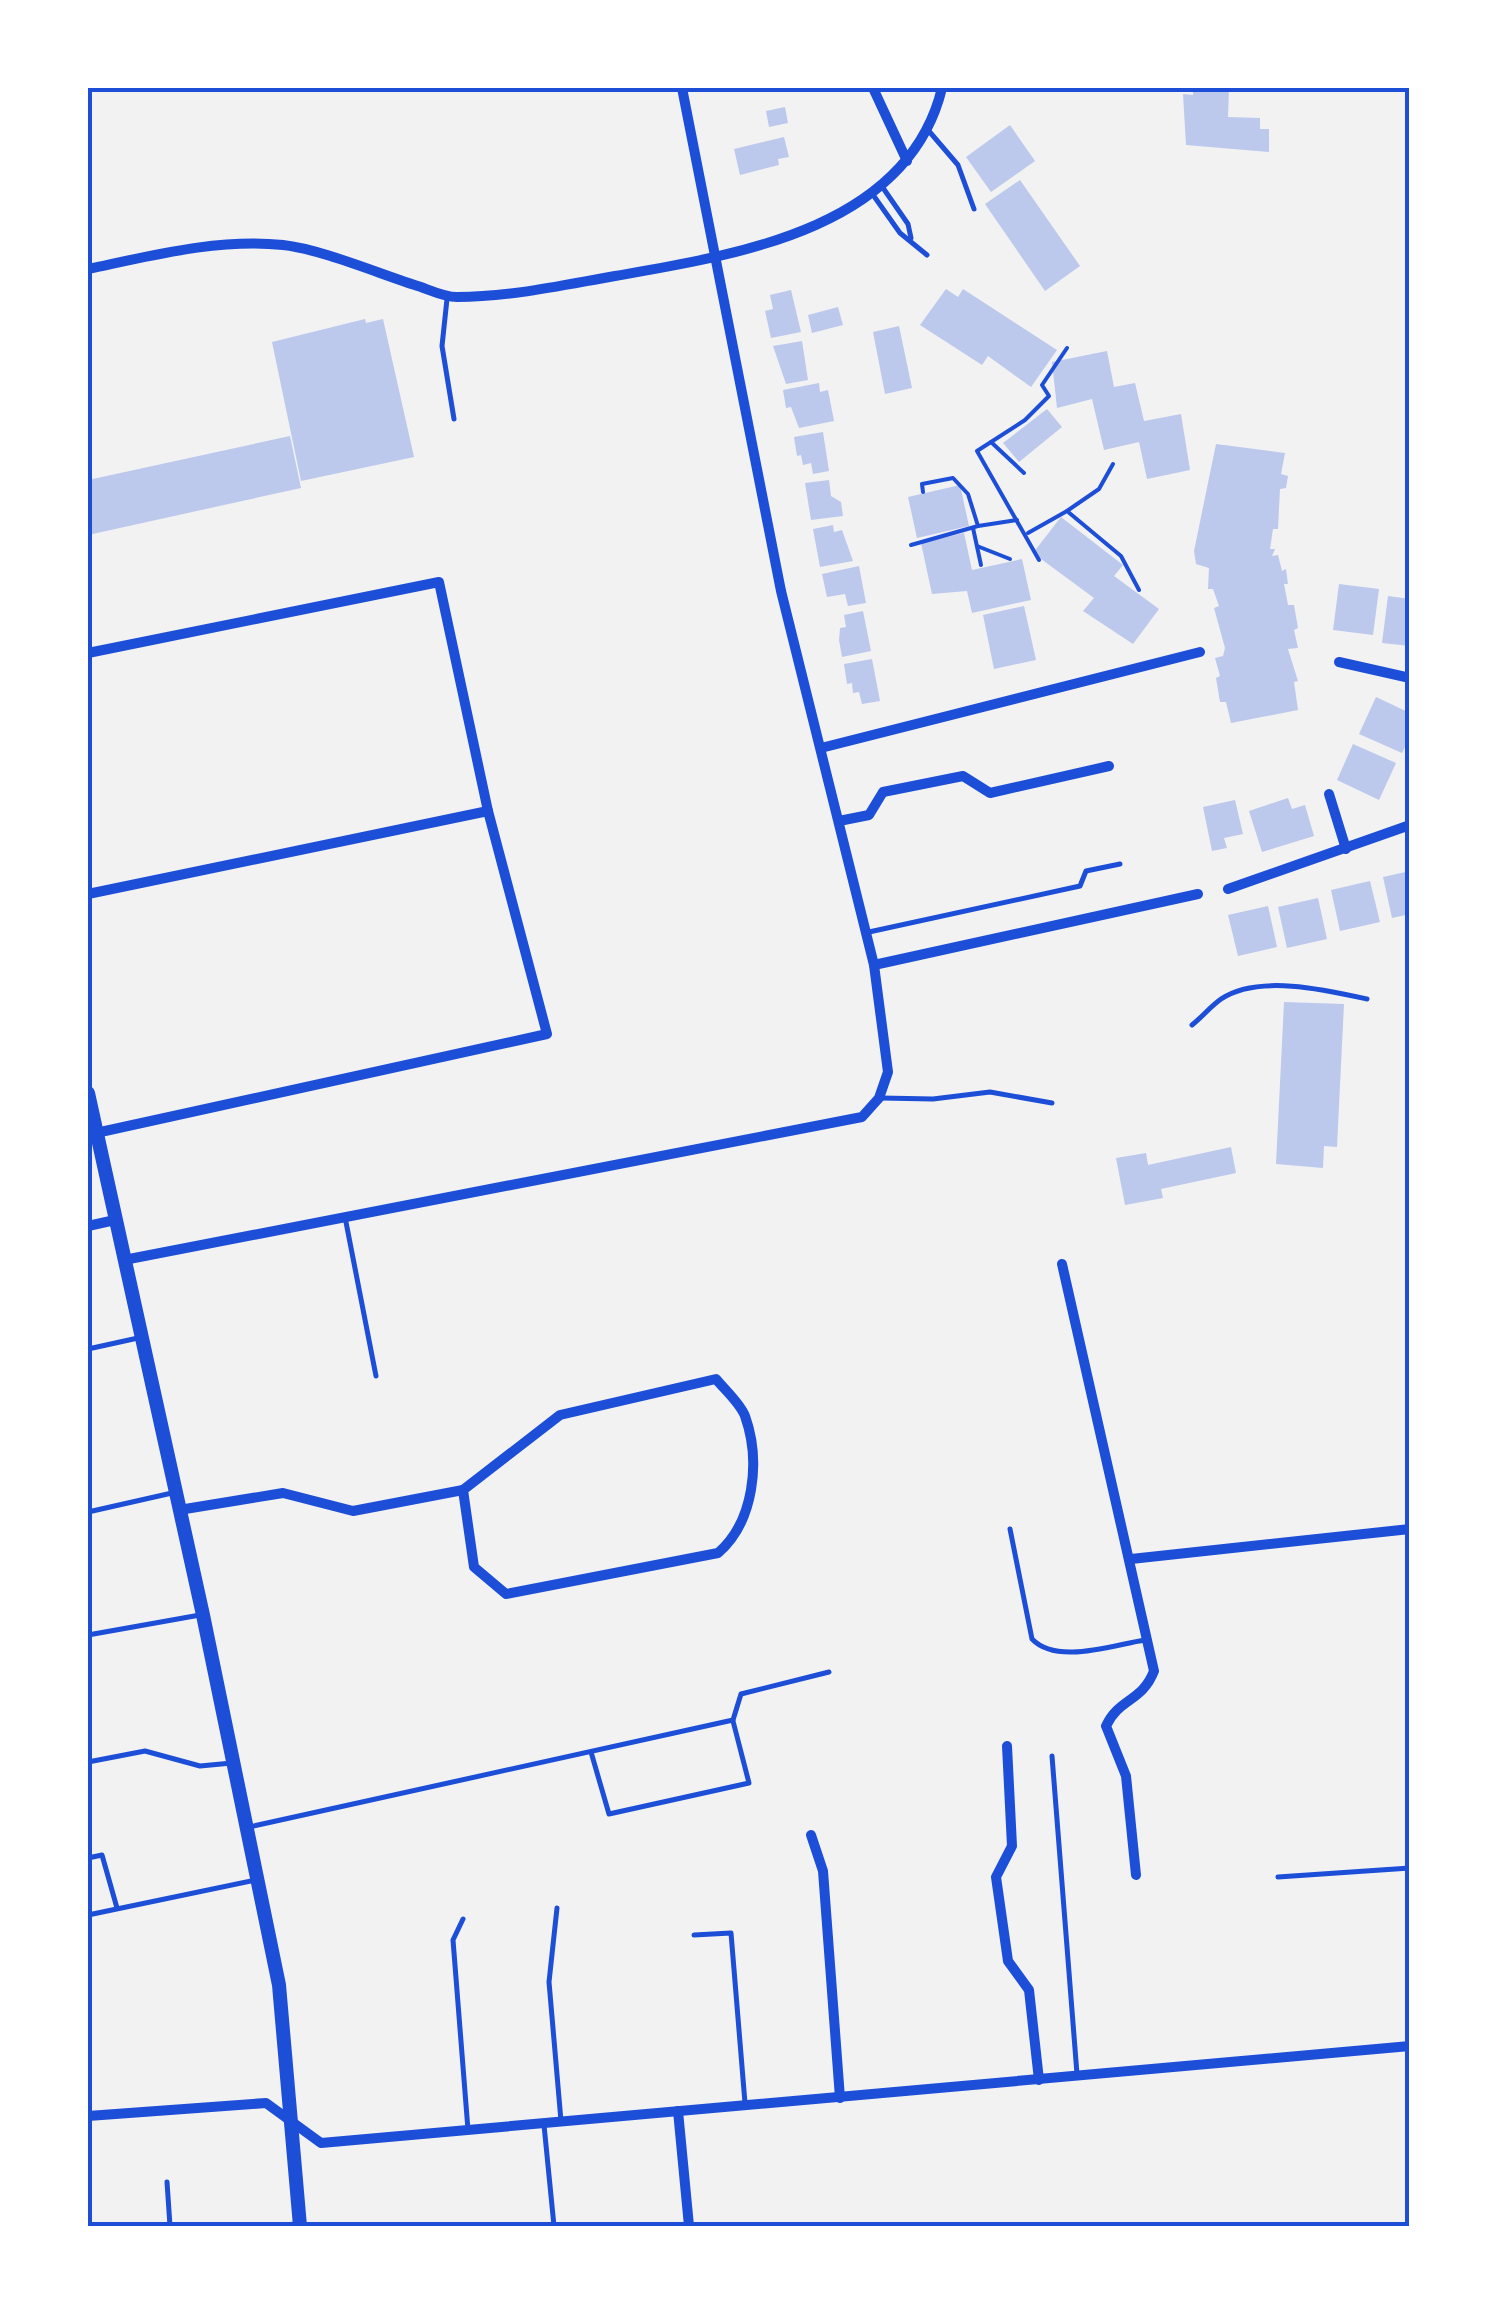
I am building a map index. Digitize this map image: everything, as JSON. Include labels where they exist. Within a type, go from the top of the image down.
[{"type":"street","points":[[124,1260],[862,1117],[879,1098],[888,1072],[874,964],[782,591],[682,88]]},
{"type":"street","points":[[873,88],[906,160]]},
{"type":"street","points":[[88,269],[181,250],[284,245],[448,296],[538,290],[715,258],[760,247],[819,224],[876,188],[906,160],[928,130],[942,88]]},
{"type":"street","points":[[88,653],[439,582],[488,811],[548,1034],[96,1133]]},
{"type":"street","points":[[822,748],[1200,652]]},
{"type":"street","points":[[1339,662],[1410,678]]},
{"type":"street","points":[[839,821],[868,815],[884,792],[962,776],[990,793],[1109,766]]},
{"type":"street","points":[[1329,794],[1346,849]]},
{"type":"street","points":[[88,894],[488,811]]},
{"type":"street","points":[[1228,889],[1410,825]]},
{"type":"street","points":[[874,964],[1198,894]]},
{"type":"street","points":[[89,1103],[203,1615],[279,1985],[300,2225]]},
{"type":"street","points":[[88,1226],[116,1220]]},
{"type":"street","points":[[1062,1264],[1154,1671],[1146,1692],[1113,1710],[1106,1726],[1126,1776],[1136,1876]]},
{"type":"street","points":[[179,1510],[284,1493],[352,1511],[463,1490],[560,1415],[716,1379],[745,1414],[754,1476],[738,1536],[718,1554],[506,1594],[474,1567],[463,1490]]},
{"type":"street","points":[[1131,1559],[1410,1528]]},
{"type":"street","points":[[1007,1746],[1012,1846],[996,1876],[1008,1961],[1029,1990],[1039,2080]]},
{"type":"street","points":[[811,1835],[823,1871],[840,2098]]},
{"type":"street","points":[[88,2116],[266,2103],[322,2143],[1410,2046]]},
{"type":"street","points":[[678,2111],[689,2226]]},
{"type":"lane","points":[[928,130],[958,165],[974,210]]},
{"type":"lane","points":[[876,188],[908,224],[911,238]]},
{"type":"lane","points":[[876,188],[900,234],[911,238],[926,255]]},
{"type":"lane","points":[[448,296],[442,346],[454,419]]},
{"type":"lane","points":[[866,932],[1080,886],[1086,871],[1120,864]]},
{"type":"lane","points":[[1192,1026],[1224,997],[1249,990],[1306,985],[1366,1000]]},
{"type":"lane","points":[[879,1098],[933,1099],[990,1092],[1052,1103]]},
{"type":"lane","points":[[345,1217],[376,1376]]},
{"type":"lane","points":[[88,1349],[141,1338]]},
{"type":"lane","points":[[88,1512],[175,1492]]},
{"type":"lane","points":[[1010,1530],[1032,1639],[1038,1645],[1056,1652],[1148,1640]]},
{"type":"lane","points":[[88,1635],[203,1615]]},
{"type":"lane","points":[[591,1752],[609,1814],[749,1783],[733,1720],[741,1694],[829,1672]]},
{"type":"lane","points":[[248,1827],[733,1720]]},
{"type":"lane","points":[[88,1762],[145,1751],[200,1766],[234,1762]]},
{"type":"lane","points":[[1052,1756],[1077,2077]]},
{"type":"lane","points":[[88,1858],[102,1855],[118,1908]]},
{"type":"lane","points":[[1278,1877],[1410,1868]]},
{"type":"lane","points":[[88,1914],[258,1879]]},
{"type":"lane","points":[[557,1908],[549,1982],[561,2122]]},
{"type":"lane","points":[[464,1919],[453,1940],[468,2130]]},
{"type":"lane","points":[[694,1936],[731,1933],[745,2106]]},
{"type":"lane","points":[[544,2123],[554,2226]]},
{"type":"lane","points":[[167,2182],[170,2226]]},
{"type":"lane","points":[[267,2226],[300,2225]]},
{"type":"path","points":[[1039,560],[977,451],[1025,420],[1049,396],[1042,385],[1067,348]]},
{"type":"path","points":[[990,441],[1024,472]]},
{"type":"path","points":[[1027,533],[1099,489],[1113,464]]},
{"type":"path","points":[[924,492],[922,484],[953,478],[960,482],[975,527],[981,565]]},
{"type":"path","points":[[1067,511],[1121,556],[1139,590]]},
{"type":"path","points":[[911,545],[1019,519]]},
{"type":"path","points":[[977,546],[1010,559]]},
{"type":"building","points":[[1193,88],[1229,88],[1228,117],[1260,118],[1260,129],[1269,129],[1269,152],[1186,145],[1183,94],[1193,95]]},
{"type":"building","points":[[785,107],[788,123],[769,127],[766,111]]},
{"type":"building","points":[[1010,125],[1035,161],[991,192],[966,157]]},
{"type":"building","points":[[784,137],[789,157],[778,159],[779,165],[740,175],[734,149]]},
{"type":"building","points":[[1020,180],[1080,266],[1045,291],[985,204]]},
{"type":"building","points":[[946,289],[958,297],[963,289],[1057,350],[1031,387],[988,356],[982,365],[920,325]]},
{"type":"building","points":[[791,290],[801,332],[771,338],[765,311],[773,309],[770,295]]},
{"type":"building","points":[[838,307],[843,325],[812,333],[808,315]]},
{"type":"building","points":[[365,319],[366,323],[383,319],[414,457],[301,481],[272,342]]},
{"type":"building","points":[[899,326],[912,388],[885,394],[873,332]]},
{"type":"building","points":[[802,341],[808,380],[786,384],[773,346]]},
{"type":"building","points":[[1107,351],[1114,387],[1135,383],[1144,421],[1181,414],[1190,470],[1147,479],[1139,442],[1104,450],[1092,399],[1057,408],[1052,362]]},
{"type":"building","points":[[819,383],[820,392],[828,390],[834,421],[799,428],[791,407],[786,408],[783,390]]},
{"type":"building","points":[[1047,409],[1062,427],[1019,462],[1003,443]]},
{"type":"building","points":[[823,432],[829,471],[813,474],[811,463],[803,465],[801,455],[797,456],[794,437]]},
{"type":"building","points":[[290,436],[301,488],[88,535],[88,480]]},
{"type":"building","points":[[1216,444],[1285,453],[1281,474],[1288,476],[1286,488],[1280,489],[1278,529],[1273,529],[1270,549],[1275,549],[1272,556],[1278,555],[1282,571],[1286,569],[1288,605],[1294,605],[1298,628],[1294,630],[1298,648],[1288,649],[1298,681],[1294,682],[1298,710],[1231,723],[1226,702],[1220,702],[1216,678],[1220,676],[1215,658],[1223,656],[1225,648],[1214,608],[1219,606],[1213,589],[1208,589],[1209,568],[1196,564],[1194,551]]},
{"type":"building","points":[[829,480],[831,496],[841,502],[843,516],[811,520],[805,483]]},
{"type":"building","points":[[960,485],[969,526],[917,538],[908,497]]},
{"type":"building","points":[[1061,517],[1123,565],[1114,576],[1159,609],[1133,644],[1083,611],[1094,598],[1033,553]]},
{"type":"building","points":[[833,525],[834,532],[842,530],[853,561],[820,567],[813,529]]},
{"type":"building","points":[[964,533],[972,570],[1022,559],[1031,600],[972,613],[967,591],[932,594],[921,543]]},
{"type":"building","points":[[859,566],[866,603],[848,606],[845,594],[827,597],[822,574]]},
{"type":"building","points":[[1339,584],[1379,589],[1373,635],[1333,630]]},
{"type":"building","points":[[1388,596],[1410,599],[1410,646],[1382,643]]},
{"type":"building","points":[[1024,606],[1036,660],[994,669],[983,615]]},
{"type":"building","points":[[863,611],[871,651],[842,657],[839,640],[840,628],[846,627],[844,615]]},
{"type":"building","points":[[872,659],[880,701],[862,704],[859,692],[853,693],[852,683],[847,684],[844,664]]},
{"type":"building","points":[[1376,697],[1410,713],[1410,736],[1402,753],[1359,734]]},
{"type":"building","points":[[1353,744],[1396,763],[1379,800],[1337,780]]},
{"type":"building","points":[[1288,798],[1292,809],[1305,805],[1314,836],[1262,852],[1249,811]]},
{"type":"building","points":[[1235,800],[1243,834],[1224,838],[1227,848],[1212,851],[1203,807]]},
{"type":"building","points":[[1410,871],[1410,914],[1392,918],[1383,877]]},
{"type":"building","points":[[1370,881],[1380,922],[1340,931],[1331,890]]},
{"type":"building","points":[[1318,898],[1327,939],[1287,948],[1278,907]]},
{"type":"building","points":[[1268,906],[1277,947],[1238,956],[1228,915]]},
{"type":"building","points":[[1284,1002],[1344,1004],[1337,1147],[1324,1146],[1323,1168],[1276,1164]]},
{"type":"building","points":[[1231,1147],[1236,1173],[1161,1189],[1163,1198],[1125,1205],[1116,1158],[1146,1153],[1148,1165]]}]
